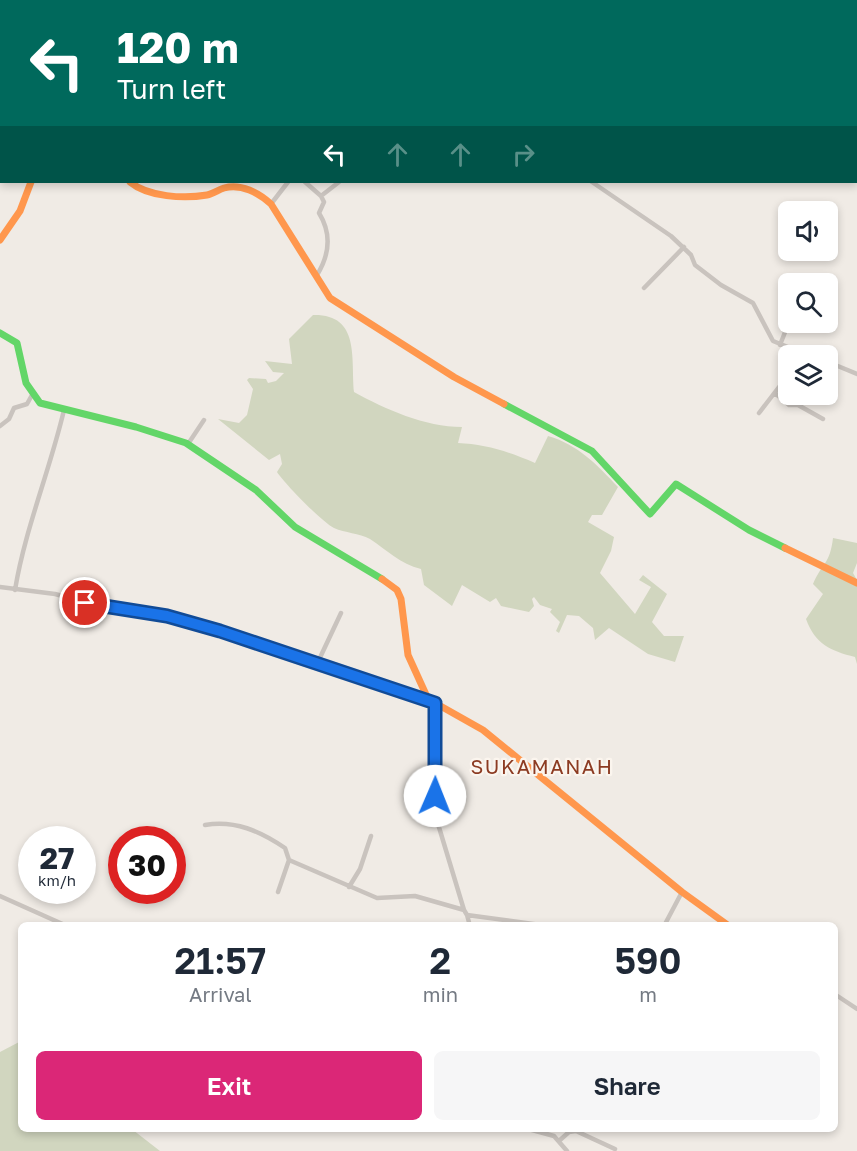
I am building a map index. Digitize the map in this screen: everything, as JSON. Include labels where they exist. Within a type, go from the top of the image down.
[{"type":"street","points":[[0,240],[20,211],[31,183]]},
{"type":"street","points":[[131,183],[161,194],[208,195],[233,187],[257,192],[271,204],[330,298],[413,348],[478,391],[592,452],[650,514],[676,484],[749,530],[857,583]]},
{"type":"street","points":[[271,204],[287,183]]},
{"type":"street","points":[[306,183],[321,196],[324,202],[319,212],[326,225],[328,246],[323,265],[317,275]]},
{"type":"street","points":[[321,196],[338,183]]},
{"type":"street","points":[[593,183],[684,247],[695,265],[713,279],[756,306],[770,338],[780,345],[785,333]]},
{"type":"street","points":[[644,288],[684,247]]},
{"type":"street","points":[[0,333],[16,343],[26,383],[32,395],[40,403],[136,427],[188,444],[256,490],[295,527],[366,567],[397,590],[401,599],[408,655],[432,701],[435,814],[469,922]]},
{"type":"street","points":[[838,366],[857,374]]},
{"type":"street","points":[[759,413],[778,391]]},
{"type":"street","points":[[776,394],[789,405],[798,405],[823,419]]},
{"type":"street","points":[[0,426],[9,419],[14,408],[27,404],[32,395]]},
{"type":"street","points":[[15,590],[19,561],[31,529],[64,410]]},
{"type":"street","points":[[188,444],[204,420]]},
{"type":"street","points":[[0,587],[55,594],[107,608],[167,616],[220,631],[432,701],[483,730],[682,892],[723,922]]},
{"type":"street","points":[[316,664],[341,613]]},
{"type":"street","points":[[205,825],[228,822],[248,828],[285,848],[289,860],[278,892]]},
{"type":"street","points":[[350,888],[360,869],[371,836]]},
{"type":"street","points":[[289,860],[377,898],[415,896],[466,913],[523,922]]},
{"type":"street","points":[[666,922],[682,892]]},
{"type":"street","points":[[0,896],[58,922]]},
{"type":"street","points":[[838,996],[857,1009]]},
{"type":"street","points":[[539,1132],[560,1140],[567,1151]]},
{"type":"street","points":[[551,1132],[554,1136]]},
{"type":"street","points":[[560,1140],[569,1132]]},
{"type":"street","points":[[578,1132],[615,1149]]},
{"type":"green space","points":[[313,315],[328,317],[339,322],[346,330],[352,352],[354,392],[392,411],[434,424],[462,427],[458,443],[497,449],[535,463],[548,436],[578,450],[595,464],[618,487],[602,515],[592,515],[588,522],[614,537],[611,551],[600,573],[635,614],[651,587],[639,580],[643,575],[667,594],[652,622],[664,636],[684,636],[675,662],[648,654],[609,628],[595,640],[593,628],[579,616],[567,615],[559,633],[556,631],[560,622],[550,612],[552,609],[540,605],[534,597],[532,599],[534,606],[529,612],[501,606],[496,598],[490,602],[462,585],[452,606],[424,585],[421,569],[400,560],[370,539],[334,528],[313,511],[277,472],[282,464],[280,454],[269,460],[218,419],[239,423],[247,415],[253,389],[247,380],[249,378],[266,379],[268,383],[276,381],[284,373],[273,372],[265,361],[292,364],[289,339]]},
{"type":"green space","points":[[833,538],[857,543],[857,563],[853,573],[857,580],[857,664],[855,657],[831,649],[819,640],[806,619],[823,594],[813,584],[828,558]]},
{"type":"green space","points":[[18,1043],[18,1132],[136,1132],[160,1151],[0,1151],[0,1052]]},
{"type":"waterway","points":[[0,129],[0,146]]},
{"type":"traffic: fast","points":[[0,333],[17,343],[26,383],[40,403],[136,427],[186,443],[256,490],[295,527],[382,579]]},
{"type":"traffic: fast","points":[[504,404],[592,451],[650,514],[676,484],[749,530],[785,548]]},
{"type":"traffic: slow","points":[[0,240],[20,211],[31,183]]},
{"type":"traffic: slow","points":[[132,183],[146,191],[167,196],[207,195],[230,187],[243,188],[261,196],[271,204],[330,298],[454,377],[504,404]]},
{"type":"traffic: slow","points":[[785,548],[857,583]]},
{"type":"traffic: slow","points":[[382,579],[397,590],[401,599],[408,655],[428,699],[483,730],[682,892],[723,922]]},
{"type":"district","name":"SUKAMANAH","points":[[542,767]]},
{"type":"route","points":[[85,603],[167,616],[428,699],[435,703],[435,796]]}]
